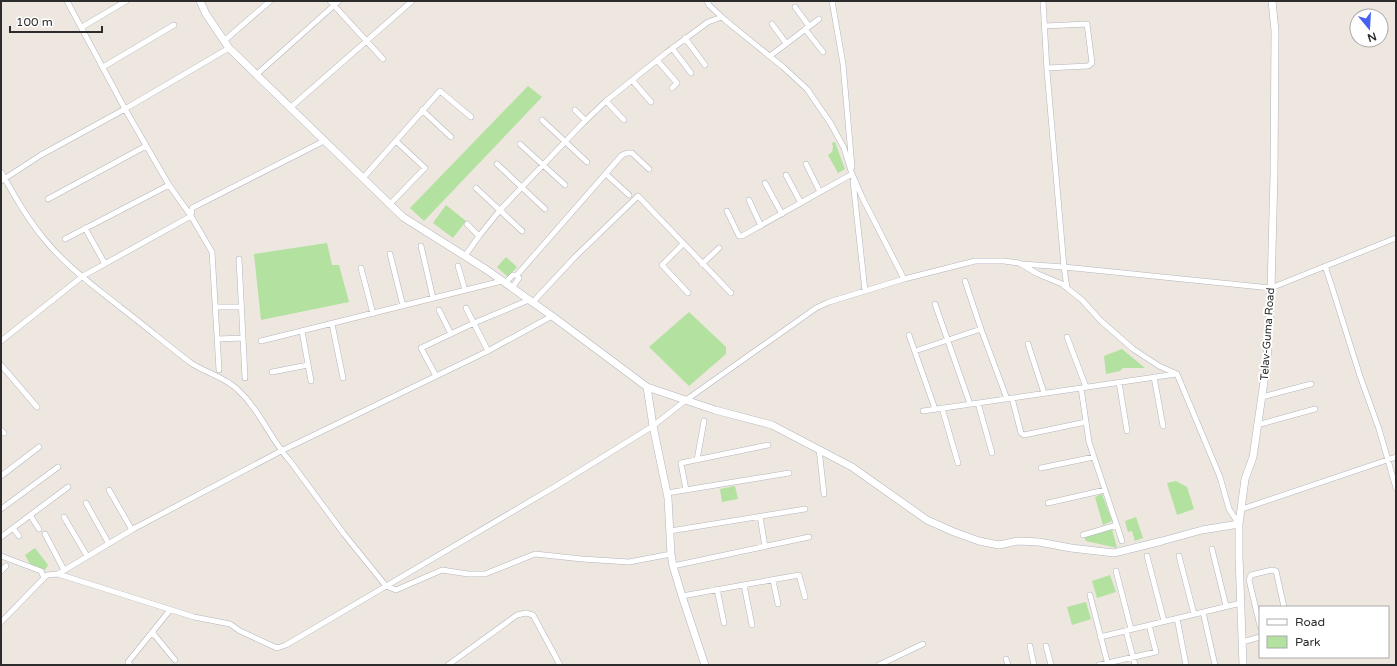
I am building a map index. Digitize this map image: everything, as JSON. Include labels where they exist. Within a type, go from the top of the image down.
[{"type":"street","points":[[67,1],[146,146],[212,252],[219,370]]},
{"type":"street","points":[[82,27],[126,1]]},
{"type":"street","points":[[200,1],[206,14],[229,48],[403,217],[512,288],[552,316],[646,387],[715,410],[772,425],[852,467],[926,520],[954,532],[986,542],[999,545],[1018,541],[1039,542],[1071,548],[1114,553],[1202,530],[1224,525],[1239,524],[1229,509],[1220,477],[1177,374],[1159,366],[1133,349],[1101,321],[1082,300],[1062,284],[1038,274],[1019,263]]},
{"type":"street","points":[[224,41],[270,1]]},
{"type":"street","points":[[330,1],[382,59]]},
{"type":"street","points":[[256,75],[339,1]]},
{"type":"street","points":[[290,108],[412,1]]},
{"type":"street","points":[[707,1],[709,5],[722,17],[770,56],[807,89],[831,124],[844,148],[852,174],[863,199],[904,279]]},
{"type":"street","points":[[832,1],[844,64],[852,174],[865,291]]},
{"type":"street","points":[[1043,1],[1047,68],[1067,288]]},
{"type":"street","name":"Telav-Guma Road","points":[[1243,665],[1239,524],[1245,479],[1253,456],[1268,361],[1274,175],[1274,38],[1272,1]]},
{"type":"street","points":[[794,7],[823,52]]},
{"type":"street","points":[[465,256],[500,210],[585,120],[606,101],[685,38],[708,22],[722,17]]},
{"type":"street","points":[[770,56],[819,19]]},
{"type":"street","points":[[772,24],[786,43]]},
{"type":"street","points":[[1045,26],[1087,24],[1092,63],[1088,66],[1047,68]]},
{"type":"street","points":[[103,67],[174,25]]},
{"type":"street","points":[[685,38],[705,65]]},
{"type":"street","points":[[3,179],[41,155],[125,109],[229,48]]},
{"type":"street","points":[[672,48],[691,72]]},
{"type":"street","points":[[657,60],[677,83],[672,88]]},
{"type":"street","points":[[632,80],[651,102]]},
{"type":"street","points":[[363,178],[440,91],[471,117]]},
{"type":"street","points":[[606,101],[624,120]]},
{"type":"street","points":[[422,110],[451,137]]},
{"type":"street","points":[[575,110],[585,120]]},
{"type":"street","points":[[542,120],[587,162]]},
{"type":"street","points":[[1,341],[83,276],[190,216],[192,208],[324,141]]},
{"type":"street","points":[[390,204],[425,168],[396,141]]},
{"type":"street","points":[[520,144],[565,185]]},
{"type":"street","points":[[48,199],[146,146]]},
{"type":"street","points":[[261,341],[465,290],[503,282],[513,274],[517,275],[622,155],[632,153],[649,169]]},
{"type":"street","points":[[497,164],[545,209]]},
{"type":"street","points":[[806,164],[820,192]]},
{"type":"street","points":[[1,172],[3,179],[30,220],[45,240],[65,262],[83,276],[90,284],[193,364],[237,388],[253,407],[281,451],[344,534],[386,586],[396,590],[442,570],[468,574],[486,574],[535,554],[629,562],[671,554]]},
{"type":"street","points":[[606,174],[629,195]]},
{"type":"street","points":[[727,211],[739,236],[742,236],[852,174]]},
{"type":"street","points":[[786,175],[801,203]]},
{"type":"street","points":[[765,183],[782,214]]},
{"type":"street","points":[[65,239],[169,185]]},
{"type":"street","points":[[476,188],[522,231]]},
{"type":"street","points":[[436,376],[421,348],[474,323],[531,302],[638,196],[731,293]]},
{"type":"street","points":[[749,200],[761,226]]},
{"type":"street","points":[[467,224],[479,236]]},
{"type":"street","points":[[85,228],[105,264]]},
{"type":"street","points":[[1,622],[47,575],[58,574],[194,617],[230,624],[240,632],[277,648],[286,645],[307,633],[550,490],[653,426],[686,400],[811,311],[829,302],[904,279],[975,261],[1004,261],[1271,288],[1396,238]]},
{"type":"street","points":[[683,244],[662,265],[688,293]]},
{"type":"street","points":[[420,246],[434,298]]},
{"type":"street","points":[[702,264],[718,248]]},
{"type":"street","points":[[390,254],[403,306]]},
{"type":"street","points":[[239,259],[245,378]]},
{"type":"street","points":[[458,266],[465,290]]},
{"type":"street","points":[[1325,266],[1396,488]]},
{"type":"street","points":[[361,268],[373,314]]},
{"type":"street","points":[[512,288],[519,278],[517,275]]},
{"type":"street","points":[[965,281],[981,329],[1009,398],[1021,433],[1024,435],[1086,422]]},
{"type":"street","points":[[934,304],[970,404]]},
{"type":"street","points":[[216,307],[241,306]]},
{"type":"street","points":[[466,308],[488,351]]},
{"type":"street","points":[[439,310],[451,334]]},
{"type":"street","points":[[58,574],[132,530],[281,451],[488,351],[552,316]]},
{"type":"street","points":[[332,324],[343,378]]},
{"type":"street","points":[[915,351],[981,329]]},
{"type":"street","points":[[302,331],[311,382]]},
{"type":"street","points":[[909,335],[935,409]]},
{"type":"street","points":[[1067,337],[1083,387],[1089,442],[1122,541]]},
{"type":"street","points":[[218,339],[243,338]]},
{"type":"street","points":[[1028,344],[1044,393]]},
{"type":"street","points":[[1,365],[37,407]]},
{"type":"street","points":[[272,372],[308,365]]},
{"type":"street","points":[[923,411],[1177,374]]},
{"type":"street","points":[[1154,377],[1163,426]]},
{"type":"street","points":[[1119,382],[1127,431]]},
{"type":"street","points":[[1262,397],[1311,384]]},
{"type":"street","points":[[646,387],[667,493],[673,566],[705,665]]},
{"type":"street","points":[[978,403],[992,453]]},
{"type":"street","points":[[942,408],[958,463]]},
{"type":"street","points":[[1258,425],[1315,409]]},
{"type":"street","points":[[698,460],[704,421]]},
{"type":"street","points":[[686,490],[682,463],[768,445]]},
{"type":"street","points":[[1,476],[39,447]]},
{"type":"street","points":[[819,449],[824,494]]},
{"type":"street","points":[[1041,468],[1094,456]]},
{"type":"street","points":[[1242,509],[1396,457]]},
{"type":"street","points":[[1,509],[58,466]]},
{"type":"street","points":[[667,493],[789,473]]},
{"type":"street","points":[[1,537],[68,487]]},
{"type":"street","points":[[109,490],[132,530]]},
{"type":"street","points":[[1048,503],[1105,490]]},
{"type":"street","points":[[86,503],[109,544]]},
{"type":"street","points":[[670,531],[805,509]]},
{"type":"street","points":[[30,515],[39,529]]},
{"type":"street","points":[[760,516],[765,546]]},
{"type":"street","points":[[64,517],[87,556]]},
{"type":"street","points":[[1083,535],[1117,525]]},
{"type":"street","points":[[13,528],[19,536]]},
{"type":"street","points":[[45,534],[64,570]]},
{"type":"street","points":[[673,566],[809,537]]},
{"type":"street","points":[[1212,549],[1226,606]]},
{"type":"street","points":[[1,556],[41,571],[44,578]]},
{"type":"street","points":[[1147,556],[1164,621]]},
{"type":"street","points":[[1178,556],[1194,614]]},
{"type":"street","points":[[1,571],[6,566]]},
{"type":"street","points":[[1259,622],[1249,580],[1251,575],[1272,570],[1276,571],[1284,606]]},
{"type":"street","points":[[1116,571],[1135,665]]},
{"type":"street","points":[[682,596],[800,575],[805,597]]},
{"type":"street","points":[[773,580],[778,604]]},
{"type":"street","points":[[744,585],[752,625]]},
{"type":"street","points":[[717,589],[724,623]]},
{"type":"street","points":[[1090,595],[1108,664]]},
{"type":"street","points":[[1100,637],[1241,603]]},
{"type":"street","points":[[130,665],[128,662],[170,610]]},
{"type":"street","points":[[1203,612],[1215,665]]},
{"type":"street","points":[[448,665],[517,615],[526,613],[533,615],[560,665]]},
{"type":"street","points":[[1177,618],[1186,665]]},
{"type":"street","points":[[1099,665],[1156,652],[1149,625]]},
{"type":"street","points":[[152,632],[175,660]]},
{"type":"street","points":[[1242,642],[1259,637]]},
{"type":"street","points":[[879,665],[890,662],[923,644]]},
{"type":"street","points":[[1030,646],[1034,665]]},
{"type":"street","points":[[1046,646],[1051,665]]},
{"type":"green space","points":[[528,86],[542,97],[424,221],[410,208]]},
{"type":"green space","points":[[835,142],[845,169],[838,173],[828,155],[832,152],[832,143]]},
{"type":"green space","points":[[446,205],[466,221],[453,238],[433,223]]},
{"type":"green space","points":[[327,243],[332,265],[339,265],[349,302],[261,320],[254,254]]},
{"type":"green space","points":[[506,257],[517,267],[508,277],[497,267]]},
{"type":"green space","points":[[689,312],[726,347],[726,354],[689,386],[649,347]]},
{"type":"green space","points":[[1122,349],[1145,368],[1123,368],[1120,371],[1106,374],[1104,356]]},
{"type":"green space","points":[[1176,481],[1187,487],[1194,509],[1177,515],[1167,483]]},
{"type":"green space","points":[[735,486],[738,499],[722,502],[720,489]]},
{"type":"green space","points":[[1102,494],[1112,521],[1103,525],[1095,497]]},
{"type":"green space","points":[[1136,517],[1143,538],[1135,541],[1132,531],[1128,532],[1125,521]]},
{"type":"green space","points":[[1112,529],[1117,548],[1086,541],[1084,537]]},
{"type":"green space","points":[[35,548],[48,565],[45,570],[30,564],[25,555]]},
{"type":"green space","points":[[1110,575],[1116,592],[1097,598],[1092,581]]},
{"type":"green space","points":[[1086,602],[1091,619],[1072,625],[1067,607]]}]
